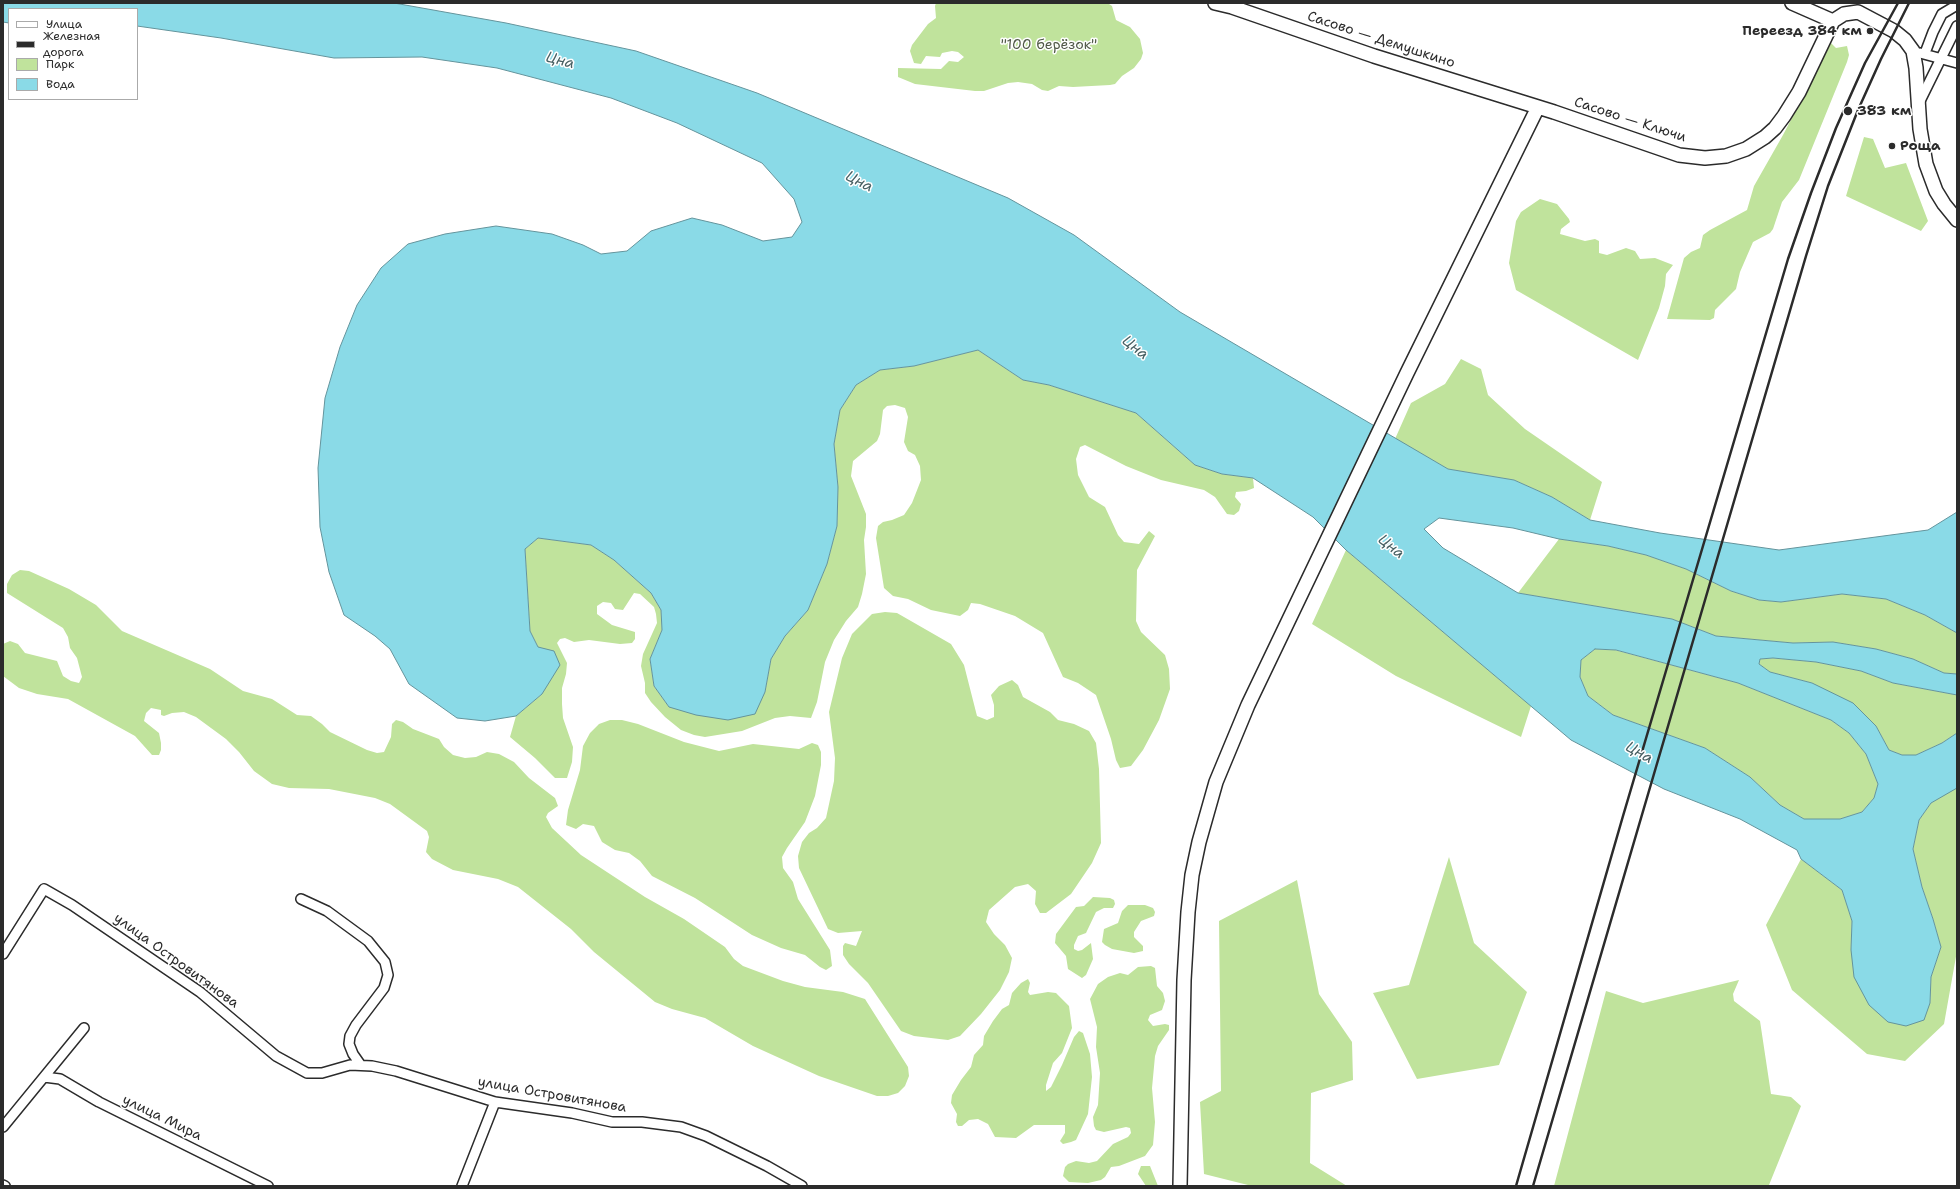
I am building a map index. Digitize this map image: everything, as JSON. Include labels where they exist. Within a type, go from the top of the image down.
[{"type":"street","name":"Сасово — Демушкино","points":[[1215,3],[1232,7],[1374,56],[1538,107]]},
{"type":"street","points":[[1792,3],[1834,21],[1844,14],[1858,12],[1894,31],[1919,52],[1957,63]]},
{"type":"street","points":[[1957,4],[1942,14],[1933,32],[1919,52],[1916,68],[1918,106],[1923,149],[1930,177],[1944,204],[1957,220]]},
{"type":"street","name":"Сасово — Ключи","points":[[1538,107],[1679,155],[1706,158],[1736,153],[1765,137],[1784,116],[1799,92],[1834,21]]},
{"type":"street","points":[[1918,106],[1957,26]]},
{"type":"street","points":[[1180,1186],[1184,980],[1192,875],[1205,814],[1216,782],[1248,705],[1407,373],[1538,107]]},
{"type":"street","name":"улица Островитянова","points":[[3,954],[44,889],[72,905],[200,992],[276,1056],[307,1073],[322,1073],[340,1067],[360,1064],[396,1071],[495,1102],[572,1113],[612,1122],[642,1122],[681,1128],[712,1139],[767,1166],[802,1186]]},
{"type":"street","points":[[301,899],[326,911],[368,941],[385,962],[388,975],[384,988],[356,1025],[350,1036],[349,1044],[353,1054],[360,1064]]},
{"type":"street","points":[[3,1127],[84,1028]]},
{"type":"street","name":"улица Мира","points":[[44,1077],[60,1078],[99,1102],[268,1186]]},
{"type":"street","points":[[462,1186],[495,1102]]},
{"type":"green space","name":"\"100 берёзок\"","points":[[936,3],[1109,4],[1112,6],[1116,20],[1130,27],[1140,39],[1143,53],[1141,59],[1134,68],[1122,76],[1115,84],[1110,85],[1073,87],[1059,86],[1048,91],[1042,90],[1032,84],[1018,82],[1008,83],[984,91],[975,91],[915,84],[898,77],[898,68],[941,69],[949,61],[958,62],[964,57],[958,52],[952,51],[942,53],[940,57],[926,56],[921,64],[914,63],[910,51],[912,45],[928,24],[936,18]]},
{"type":"green space","points":[[1831,43],[1836,48],[1847,46],[1849,55],[1847,62],[1799,180],[1782,202],[1773,229],[1770,233],[1753,242],[1740,272],[1736,289],[1715,310],[1714,318],[1710,320],[1667,319],[1684,258],[1691,252],[1700,248],[1703,235],[1747,210],[1754,186],[1783,135]]},
{"type":"green space","points":[[1864,137],[1873,139],[1885,168],[1906,163],[1928,221],[1921,231],[1846,196]]},
{"type":"green space","points":[[1540,199],[1557,204],[1569,219],[1570,222],[1561,229],[1560,234],[1585,241],[1595,239],[1599,241],[1599,253],[1607,255],[1626,248],[1635,251],[1640,259],[1655,258],[1673,265],[1666,274],[1665,286],[1659,308],[1638,360],[1516,290],[1509,263],[1516,221],[1521,212]]},
{"type":"green space","points":[[978,350],[1023,380],[1049,385],[1136,413],[1195,465],[1222,474],[1253,478],[1254,488],[1236,492],[1235,497],[1241,504],[1239,511],[1234,515],[1227,514],[1215,497],[1204,490],[1161,480],[1126,466],[1085,445],[1080,447],[1076,459],[1078,475],[1089,497],[1105,507],[1118,535],[1124,542],[1139,544],[1149,531],[1155,536],[1137,570],[1136,621],[1141,632],[1165,655],[1169,669],[1170,689],[1159,720],[1143,750],[1131,766],[1120,768],[1116,760],[1111,739],[1096,695],[1078,683],[1063,677],[1043,633],[1015,616],[980,604],[971,603],[968,610],[960,616],[931,610],[908,599],[893,596],[884,588],[876,538],[878,526],[883,522],[904,515],[912,503],[921,480],[920,466],[915,455],[908,451],[904,442],[908,417],[905,408],[895,405],[887,406],[883,410],[880,434],[877,441],[853,461],[851,476],[866,514],[864,540],[866,574],[858,607],[846,621],[834,640],[825,662],[817,702],[811,718],[790,716],[775,718],[742,731],[705,737],[681,730],[665,717],[645,693],[645,683],[641,666],[643,654],[657,623],[654,607],[640,594],[634,593],[623,610],[615,609],[611,603],[603,602],[597,606],[597,614],[612,625],[635,632],[635,639],[632,643],[620,644],[589,640],[574,642],[565,638],[560,639],[557,643],[567,663],[562,688],[563,718],[573,747],[572,762],[567,778],[555,778],[535,758],[510,737],[516,716],[542,694],[538,647],[530,631],[525,549],[538,538],[591,545],[614,560],[651,593],[661,610],[662,630],[650,659],[654,686],[669,707],[765,692],[771,659],[785,636],[808,610],[827,564],[837,526],[838,487],[834,444],[840,410],[856,385],[880,370],[914,366]]},
{"type":"green space","points":[[1461,359],[1481,369],[1488,395],[1525,429],[1602,482],[1590,520],[1552,497],[1514,480],[1448,469],[1395,439],[1411,403],[1445,384]]},
{"type":"green space","points":[[1559,539],[1608,546],[1646,555],[1686,569],[1731,591],[1759,600],[1781,602],[1842,594],[1886,599],[1925,615],[1957,633],[1957,674],[1944,673],[1913,659],[1876,649],[1833,642],[1793,643],[1716,636],[1672,619],[1518,593]]},
{"type":"green space","points":[[1346,550],[1531,706],[1521,737],[1396,676],[1312,624]]},
{"type":"green space","points":[[20,570],[29,571],[69,589],[96,605],[122,631],[210,669],[243,691],[272,699],[297,715],[311,716],[330,732],[367,750],[377,753],[384,752],[391,737],[392,724],[396,720],[403,722],[413,729],[439,739],[444,747],[453,755],[465,758],[476,757],[487,752],[499,754],[514,762],[529,778],[555,798],[558,806],[548,813],[546,817],[552,828],[581,855],[645,897],[684,919],[725,947],[734,959],[743,966],[783,981],[805,987],[843,992],[865,999],[908,1067],[909,1076],[905,1086],[898,1093],[888,1096],[877,1096],[819,1076],[753,1046],[705,1018],[672,1009],[655,1002],[594,952],[571,929],[518,887],[498,879],[453,870],[432,859],[426,852],[429,837],[427,831],[390,804],[375,798],[329,789],[289,788],[272,784],[254,771],[239,752],[226,739],[196,717],[184,712],[172,713],[164,716],[161,715],[161,710],[151,708],[146,713],[144,721],[159,733],[161,743],[159,755],[152,755],[135,736],[68,699],[37,694],[19,688],[3,676],[3,644],[10,641],[18,644],[25,653],[57,661],[63,676],[71,681],[79,683],[82,677],[77,658],[70,648],[68,637],[63,628],[7,593],[7,584],[12,575]]},
{"type":"green space","points":[[885,612],[897,613],[951,644],[964,665],[977,716],[987,720],[994,717],[994,705],[991,695],[999,686],[1012,680],[1018,685],[1023,697],[1050,712],[1058,720],[1074,724],[1089,731],[1096,743],[1099,769],[1101,843],[1092,863],[1071,894],[1046,913],[1040,913],[1035,904],[1036,891],[1028,884],[1015,887],[989,910],[986,922],[994,934],[1005,945],[1012,958],[1009,972],[1000,990],[981,1014],[960,1036],[948,1040],[914,1036],[901,1031],[868,983],[849,964],[843,955],[843,946],[845,943],[856,946],[862,931],[838,933],[828,929],[799,868],[798,856],[802,842],[809,833],[817,828],[826,818],[834,781],[835,758],[829,712],[842,658],[852,634],[872,614]]},
{"type":"green space","points":[[1595,649],[1615,650],[1738,683],[1831,720],[1849,733],[1866,754],[1878,784],[1874,798],[1862,812],[1840,819],[1804,819],[1780,805],[1750,777],[1705,748],[1613,715],[1588,696],[1580,677],[1581,660]]},
{"type":"green space","points":[[1773,658],[1816,662],[1861,671],[1893,683],[1957,695],[1957,733],[1942,743],[1916,755],[1902,755],[1889,750],[1876,726],[1812,683],[1770,672],[1759,664],[1760,659]]},
{"type":"green space","points":[[610,720],[622,720],[638,724],[684,742],[719,751],[753,744],[799,749],[812,743],[818,745],[821,752],[821,765],[815,796],[805,822],[782,857],[783,868],[793,882],[798,899],[830,950],[832,966],[826,970],[805,955],[781,948],[752,935],[695,898],[652,876],[640,861],[629,853],[615,850],[602,842],[594,826],[583,824],[576,829],[566,825],[568,810],[580,770],[583,746],[590,733],[599,724]]},
{"type":"green space","points":[[1954,788],[1957,788],[1957,951],[1944,1024],[1905,1061],[1867,1054],[1792,990],[1766,925],[1801,859],[1842,890],[1852,921],[1851,950],[1930,1003],[1931,977],[1941,947],[1922,887],[1913,849],[1919,820],[1931,803]]},
{"type":"green space","points":[[1449,857],[1474,943],[1527,992],[1499,1065],[1417,1079],[1373,993],[1409,985]]},
{"type":"green space","points":[[1297,880],[1319,994],[1352,1042],[1353,1080],[1311,1093],[1310,1163],[1347,1186],[1252,1186],[1204,1174],[1200,1102],[1221,1091],[1219,921]]},
{"type":"green space","points":[[1093,897],[1110,898],[1114,900],[1115,904],[1113,908],[1104,908],[1096,912],[1086,933],[1078,936],[1074,949],[1078,951],[1082,950],[1091,943],[1093,959],[1086,975],[1082,978],[1068,969],[1066,956],[1055,943],[1056,934],[1076,907],[1084,906]]},
{"type":"green space","points":[[1128,905],[1145,905],[1153,908],[1155,912],[1154,916],[1141,921],[1134,932],[1134,937],[1143,946],[1143,951],[1134,953],[1112,949],[1102,942],[1104,929],[1118,923],[1122,911]]},
{"type":"green space","points":[[1151,966],[1155,968],[1157,986],[1163,993],[1165,1001],[1162,1010],[1150,1015],[1148,1020],[1153,1026],[1165,1024],[1169,1025],[1169,1030],[1158,1046],[1155,1056],[1152,1088],[1155,1122],[1153,1145],[1145,1156],[1119,1166],[1111,1167],[1105,1177],[1101,1180],[1088,1183],[1069,1182],[1063,1176],[1065,1167],[1068,1164],[1076,1161],[1089,1163],[1097,1161],[1113,1144],[1128,1137],[1131,1133],[1130,1128],[1126,1127],[1104,1132],[1096,1130],[1094,1126],[1093,1117],[1098,1105],[1100,1073],[1096,1047],[1097,1027],[1090,999],[1098,984],[1108,977],[1120,973],[1128,975],[1138,967]]},
{"type":"green space","points":[[1028,979],[1030,983],[1028,992],[1030,995],[1048,992],[1056,993],[1069,1006],[1072,1028],[1062,1053],[1053,1063],[1046,1085],[1046,1091],[1051,1087],[1074,1037],[1079,1031],[1083,1033],[1090,1054],[1092,1077],[1088,1114],[1076,1140],[1063,1144],[1060,1141],[1065,1133],[1065,1125],[1034,1125],[1016,1138],[995,1137],[988,1124],[978,1119],[969,1120],[962,1126],[958,1126],[956,1122],[957,1114],[951,1103],[952,1095],[971,1067],[974,1055],[983,1045],[984,1036],[993,1021],[1002,1009],[1009,1005],[1012,993],[1021,983]]},
{"type":"green space","points":[[1739,980],[1733,994],[1734,1001],[1760,1021],[1771,1094],[1791,1097],[1801,1106],[1769,1185],[1554,1186],[1606,991],[1643,1003]]},
{"type":"green space","points":[[1141,1166],[1150,1166],[1158,1186],[1146,1186],[1138,1174]]},
{"type":"water","name":"Цна","points":[[3,3],[394,3],[506,23],[636,51],[757,93],[1008,198],[1074,235],[1180,312],[1448,469],[1514,480],[1552,497],[1590,520],[1660,533],[1779,550],[1928,530],[1957,512],[1957,633],[1925,615],[1886,599],[1842,594],[1781,602],[1759,600],[1731,591],[1686,569],[1646,555],[1608,546],[1559,539],[1513,528],[1439,518],[1424,529],[1443,548],[1518,593],[1672,619],[1716,636],[1793,643],[1833,642],[1876,649],[1913,659],[1944,673],[1957,674],[1957,695],[1893,683],[1861,671],[1816,662],[1773,658],[1760,659],[1759,664],[1770,672],[1812,683],[1853,703],[1876,726],[1889,750],[1902,755],[1916,755],[1942,743],[1957,733],[1957,788],[1931,803],[1919,820],[1913,849],[1922,887],[1941,947],[1931,977],[1930,1003],[1924,1020],[1906,1026],[1888,1022],[1869,1005],[1854,977],[1851,950],[1852,921],[1842,890],[1801,859],[1797,850],[1740,819],[1664,789],[1571,740],[1346,550],[1313,517],[1253,478],[1222,474],[1195,465],[1136,413],[1049,385],[1023,380],[978,350],[914,366],[880,370],[856,385],[840,410],[834,444],[838,487],[837,526],[827,564],[808,610],[785,636],[771,659],[765,692],[755,714],[728,720],[696,715],[669,707],[654,686],[650,659],[662,630],[661,610],[651,593],[614,560],[591,545],[538,538],[525,549],[530,631],[538,647],[554,651],[560,665],[542,694],[516,716],[485,721],[457,718],[409,684],[390,649],[375,636],[344,615],[329,572],[320,527],[318,468],[325,398],[340,347],[357,305],[381,268],[408,244],[445,234],[496,226],[552,234],[583,245],[601,254],[627,251],[651,231],[692,218],[722,225],[763,241],[792,237],[802,222],[794,199],[762,163],[677,123],[611,98],[497,68],[422,57],[334,58],[221,38],[138,26],[138,8],[8,8],[8,23],[3,22]],"holes":[[[1595,649],[1616,650],[1738,683],[1831,720],[1849,733],[1866,754],[1878,784],[1874,798],[1862,812],[1840,819],[1804,819],[1780,805],[1750,777],[1705,748],[1613,715],[1588,696],[1580,677],[1581,660]]]},
{"type":"railway","points":[[1516,1186],[1623,816],[1788,259],[1836,128],[1865,63],[1898,3]]},
{"type":"railway","points":[[1533,1186],[1806,256],[1828,186],[1858,110],[1909,3]]},
{"type":"place","name":"Переезд 384 км","points":[[1870,31]]},
{"type":"place","name":"383 км","points":[[1848,111]]},
{"type":"place","name":"Роща","points":[[1892,146]]}]
